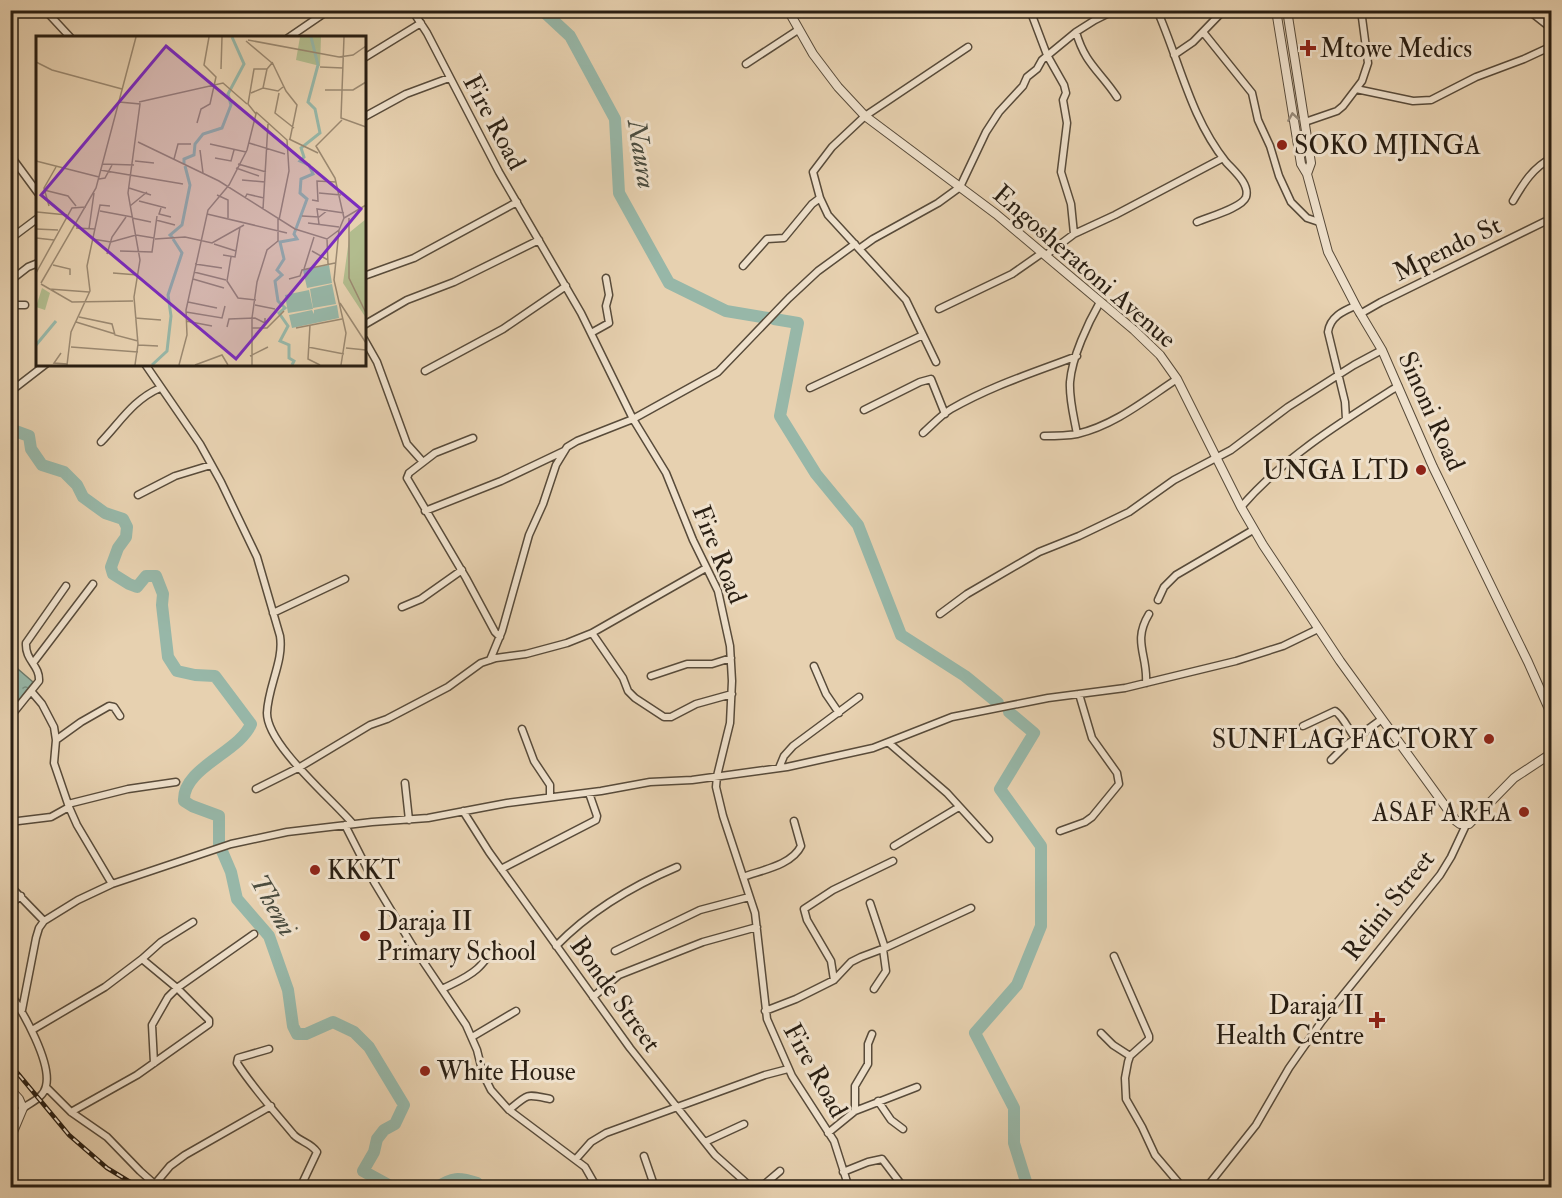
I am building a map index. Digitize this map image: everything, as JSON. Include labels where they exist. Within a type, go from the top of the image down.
[{"type":"street","points":[[45,10],[69,36]]},
{"type":"street","points":[[291,36],[329,10]]},
{"type":"street","name":"Fire Road","points":[[412,10],[517,202],[566,286],[633,419],[666,473],[721,602],[731,658],[732,694],[727,738],[717,776],[716,787],[720,806],[750,897],[757,927],[765,1011],[770,1027],[788,1069],[837,1147],[849,1188]]},
{"type":"street","name":"Engosheratoni Avenue","points":[[788,10],[798,30],[830,77],[866,116],[1044,254],[1153,347],[1177,379],[1253,530],[1318,629],[1456,822],[1466,825]]},
{"type":"street","points":[[1030,10],[1047,55],[1066,93],[1063,100],[1067,123],[1061,172],[1071,204],[1074,234]]},
{"type":"street","points":[[425,511],[501,481],[565,450],[577,441],[633,419],[718,372],[789,298],[818,272],[857,247],[938,203],[960,187],[986,132],[999,112],[1023,86],[1027,77],[1037,69],[1047,55],[1076,32],[1115,10]]},
{"type":"street","points":[[1157,10],[1202,127],[1242,181],[1246,192],[1246,198],[1240,205],[1197,222]]},
{"type":"street","points":[[1174,55],[1203,32],[1224,10]]},
{"type":"street","name":"Sinoni Road","points":[[1276,10],[1301,164],[1307,174],[1328,252],[1360,314],[1382,350],[1434,467],[1528,662],[1551,716]]},
{"type":"street","name":"Sinoni Road","points":[[1287,10],[1311,163],[1307,174]]},
{"type":"street","points":[[1305,122],[1337,111],[1356,89],[1365,73],[1368,63],[1361,10]]},
{"type":"street","points":[[1528,10],[1551,29]]},
{"type":"street","points":[[366,57],[421,23]]},
{"type":"street","points":[[746,64],[798,30]]},
{"type":"street","points":[[1076,32],[1081,50],[1087,60],[1117,97]]},
{"type":"street","points":[[1203,32],[1252,93],[1258,120],[1270,146],[1279,176],[1292,202],[1307,218],[1319,222]]},
{"type":"street","points":[[1356,89],[1398,99],[1431,100],[1483,74],[1551,46]]},
{"type":"street","points":[[936,362],[914,312],[906,300],[828,215],[820,198],[813,172],[832,147],[866,116],[968,48]]},
{"type":"street","points":[[366,116],[406,94],[449,78]]},
{"type":"street","points":[[10,155],[36,190]]},
{"type":"street","points":[[939,309],[1012,274],[1074,234],[1223,158]]},
{"type":"street","points":[[1513,201],[1535,169],[1551,158]]},
{"type":"street","points":[[743,266],[767,238],[784,238],[812,204],[820,198]]},
{"type":"street","points":[[366,275],[414,258],[517,202]]},
{"type":"street","name":"Mpendo St","points":[[1360,314],[1551,218]]},
{"type":"street","points":[[10,239],[36,220]]},
{"type":"street","points":[[366,324],[407,300],[454,282],[539,240]]},
{"type":"street","points":[[10,281],[36,263]]},
{"type":"street","points":[[591,333],[609,323],[606,306],[609,295],[606,278]]},
{"type":"street","points":[[425,371],[503,329],[566,286]]},
{"type":"street","points":[[10,301],[17,305],[25,305]]},
{"type":"street","points":[[1077,434],[1070,383],[1086,329],[1100,302]]},
{"type":"street","points":[[1346,420],[1345,402],[1328,332],[1329,324],[1341,313],[1356,306]]},
{"type":"street","points":[[810,388],[923,335]]},
{"type":"street","points":[[366,343],[377,362],[407,444],[423,462]]},
{"type":"street","points":[[940,614],[967,594],[1039,552],[1070,541],[1120,516],[1174,480],[1240,444],[1275,416],[1382,350]]},
{"type":"street","points":[[923,433],[952,408],[1004,382],[1077,356]]},
{"type":"street","points":[[15,388],[43,366]]},
{"type":"street","points":[[146,366],[189,428],[211,465],[257,557],[282,646],[270,687],[267,715],[277,742],[353,824]]},
{"type":"street","points":[[864,410],[920,382],[931,379],[945,414]]},
{"type":"street","points":[[1044,436],[1077,434],[1113,421],[1177,379]]},
{"type":"street","points":[[1241,507],[1286,464],[1346,420],[1398,386]]},
{"type":"street","points":[[101,442],[134,404],[146,394],[160,388]]},
{"type":"street","points":[[473,438],[435,453],[409,473],[406,478],[500,637]]},
{"type":"street","points":[[490,660],[500,637],[529,535],[543,504],[556,465],[565,450]]},
{"type":"street","points":[[138,495],[176,476],[211,465]]},
{"type":"street","points":[[1158,600],[1164,587],[1176,575],[1253,530]]},
{"type":"street","points":[[256,789],[300,767],[370,725],[387,719],[448,687],[481,663],[567,643],[592,633],[706,568]]},
{"type":"street","points":[[402,607],[421,599],[462,570]]},
{"type":"street","points":[[273,613],[345,579]]},
{"type":"street","points":[[33,663],[93,584]]},
{"type":"street","points":[[10,717],[39,678],[26,652],[26,643],[66,586]]},
{"type":"street","points":[[1146,683],[1146,667],[1140,634],[1149,614]]},
{"type":"street","points":[[22,1011],[33,949],[39,928],[44,921],[78,900],[112,884],[213,849],[287,832],[409,820],[650,782],[692,780],[779,768],[889,742],[952,717],[1048,698],[1107,692],[1263,653],[1318,629]]},
{"type":"street","points":[[592,633],[623,678],[628,691],[664,717],[671,717],[696,704],[732,694]]},
{"type":"street","points":[[651,676],[687,664],[705,664],[731,658]]},
{"type":"street","points":[[814,666],[826,694],[839,714]]},
{"type":"street","points":[[31,691],[54,727],[56,740],[54,763],[69,806],[77,825],[112,884]]},
{"type":"street","points":[[1060,831],[1092,817],[1119,784],[1117,772],[1092,738],[1079,694]]},
{"type":"street","points":[[779,768],[784,756],[793,746],[859,697]]},
{"type":"street","points":[[56,740],[109,706],[114,707],[120,717]]},
{"type":"street","points":[[1303,726],[1335,711],[1338,712],[1344,725],[1355,738]]},
{"type":"street","points":[[1331,760],[1355,738],[1382,719]]},
{"type":"street","points":[[522,729],[534,761],[550,785],[550,797]]},
{"type":"street","points":[[889,742],[935,782],[989,839]]},
{"type":"street","points":[[1466,825],[1514,778],[1551,753]]},
{"type":"street","points":[[10,822],[51,817],[69,806],[128,789],[176,782]]},
{"type":"street","points":[[405,783],[409,820]]},
{"type":"street","points":[[501,869],[596,820],[597,816],[589,793]]},
{"type":"street","points":[[894,846],[959,807]]},
{"type":"street","name":"Bonde Street","points":[[463,811],[501,869],[592,997],[676,1107],[721,1161],[752,1188]]},
{"type":"street","points":[[743,877],[798,853],[801,846],[794,820]]},
{"type":"street","points":[[345,825],[374,882],[472,1037],[487,1083],[509,1110],[585,1167],[597,1188]]},
{"type":"street","name":"Relini Street","points":[[1206,1188],[1256,1125],[1291,1066],[1322,1021],[1440,875],[1466,825]]},
{"type":"street","points":[[834,980],[831,961],[807,920],[804,909],[833,890],[893,861]]},
{"type":"street","points":[[556,945],[600,907],[653,877],[677,867]]},
{"type":"street","points":[[10,886],[44,921]]},
{"type":"street","points":[[10,904],[21,896]]},
{"type":"street","points":[[615,951],[700,910],[750,897]]},
{"type":"street","points":[[870,903],[884,949],[886,965],[886,971],[874,989]]},
{"type":"street","points":[[765,1011],[834,980],[851,962],[971,909]]},
{"type":"street","points":[[32,1030],[97,993],[167,937],[193,922]]},
{"type":"street","points":[[592,997],[620,975],[703,942],[757,927]]},
{"type":"street","points":[[154,1063],[152,1025],[168,997],[177,988],[254,934]]},
{"type":"street","points":[[442,989],[471,974],[497,947]]},
{"type":"street","points":[[1114,956],[1149,1036],[1146,1042],[1130,1056],[1125,1088],[1128,1105],[1142,1127],[1155,1155],[1183,1188]]},
{"type":"street","points":[[71,1112],[154,1063],[209,1024],[209,1020],[177,988],[142,959]]},
{"type":"street","points":[[10,993],[32,1030],[47,1074],[46,1087],[38,1098],[23,1108],[10,1139]]},
{"type":"street","points":[[472,1037],[516,1011]]},
{"type":"street","points":[[1101,1033],[1113,1045],[1130,1056]]},
{"type":"street","points":[[855,1111],[855,1086],[868,1064],[868,1044],[872,1034]]},
{"type":"street","points":[[269,1049],[238,1058],[237,1063],[245,1076],[296,1137],[317,1152],[300,1188]]},
{"type":"street","points":[[576,1159],[584,1148],[597,1138],[676,1107],[788,1069]]},
{"type":"street","points":[[46,1087],[71,1112],[107,1137],[157,1186],[170,1166],[185,1155],[271,1106]]},
{"type":"street","points":[[828,1133],[855,1111],[917,1088]]},
{"type":"street","points":[[10,1089],[23,1108]]},
{"type":"street","points":[[509,1110],[532,1094],[550,1099]]},
{"type":"street","points":[[878,1101],[891,1120],[903,1129]]},
{"type":"street","points":[[705,1142],[744,1124]]},
{"type":"street","points":[[644,1156],[655,1188]]},
{"type":"street","points":[[843,1172],[882,1159],[904,1188]]},
{"type":"street","points":[[760,1188],[780,1170]]},
{"type":"water","points":[[11,663],[33,682],[11,710]]},
{"type":"waterway","name":"Naura","points":[[542,10],[570,36],[615,119],[619,193],[669,283],[726,311],[768,318]]},
{"type":"waterway","points":[[774,319],[798,323],[780,416],[816,474],[858,525],[901,635],[965,676],[998,703]]},
{"type":"waterway","name":"Themi","points":[[10,429],[29,436],[31,449],[42,465],[64,472],[77,485],[83,497],[105,513],[123,519],[127,527],[126,537],[118,548],[111,567],[113,574],[137,587],[146,576],[156,576],[163,594],[162,605],[168,657],[177,671],[215,676],[251,724],[236,743],[192,779],[186,789],[184,801],[219,816],[219,844],[231,872],[237,899],[269,936],[288,990],[293,1026],[297,1034],[306,1034],[333,1022],[354,1032],[369,1047],[404,1105],[395,1124],[384,1130],[377,1139],[374,1152],[363,1171],[394,1188]]},
{"type":"waterway","points":[[1009,712],[1034,733],[1000,789],[1041,846],[1041,926],[1017,985],[975,1033],[1014,1108],[1014,1143],[1028,1188]]},
{"type":"waterway","name":"Themi","points":[[436,1188],[451,1180],[460,1179],[477,1183],[476,1188]]},
{"type":"railway","points":[[10,1064],[69,1135],[107,1168],[140,1188]]},
{"type":"place","name":"Mtowe Medics","points":[[1308,48]]},
{"type":"place","name":"SOKO MJINGA","points":[[1282,145]]},
{"type":"place","name":"UNGA LTD","points":[[1421,470]]},
{"type":"place","name":"SUNFLAG FACTORY","points":[[1489,739]]},
{"type":"place","name":"ASAF AREA","points":[[1524,812]]},
{"type":"place","name":"KKKT","points":[[315,870]]},
{"type":"place","name":"Daraja II Primary School","points":[[365,936]]},
{"type":"place","name":"Daraja II Health Centre","points":[[1377,1020]]},
{"type":"place","name":"White House","points":[[425,1071]]}]
